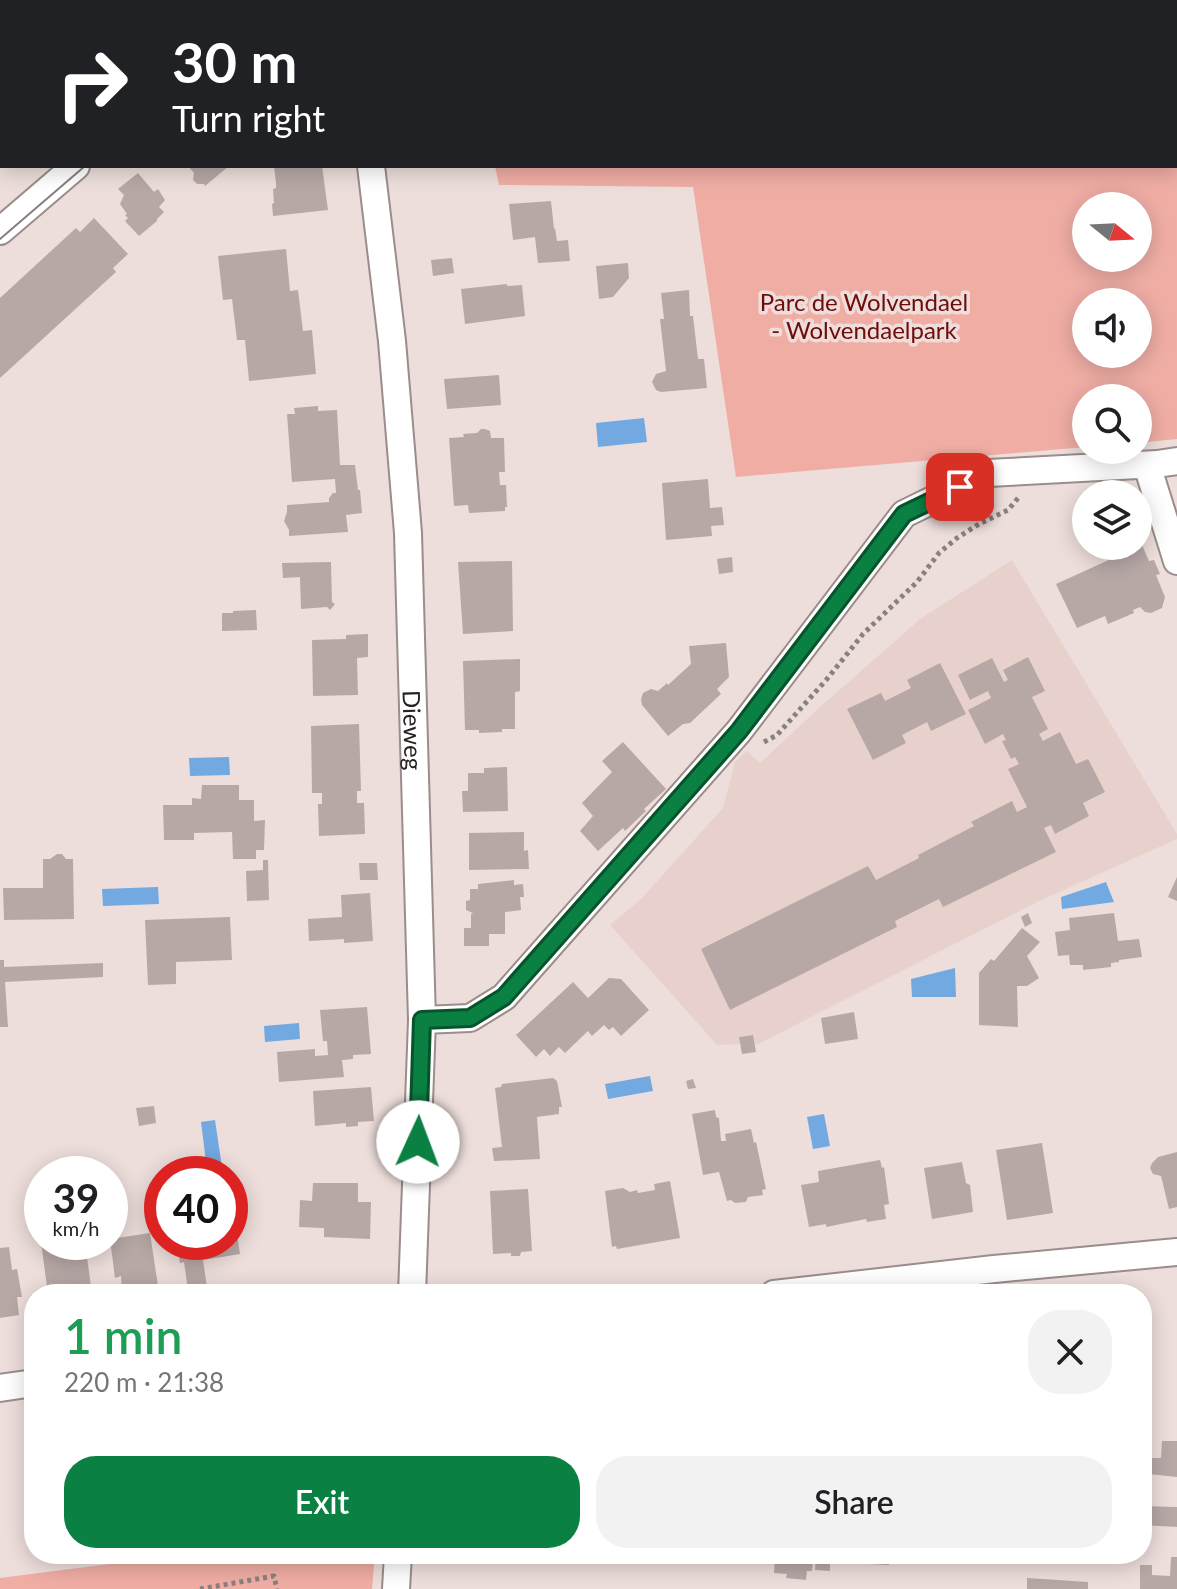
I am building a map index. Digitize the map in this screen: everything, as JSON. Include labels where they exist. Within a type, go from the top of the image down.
[{"type":"street","points":[[0,231],[74,168]]},
{"type":"street","name":"Dieweg","points":[[371,168],[392,341],[408,524],[422,1020],[412,1284]]},
{"type":"street","points":[[422,1020],[470,1018],[504,997],[724,748],[904,514],[988,473],[1177,461]]},
{"type":"street","points":[[1147,465],[1177,561]]},
{"type":"street","points":[[862,1284],[1177,1252]]},
{"type":"street","points":[[0,1388],[24,1384]]},
{"type":"street","points":[[396,1589],[397,1564]]},
{"type":"path","points":[[724,748],[759,746],[777,735],[863,634],[917,582],[939,553],[968,531],[1008,510],[1024,492],[1032,471]]},
{"type":"path","points":[[200,1589],[274,1576],[277,1589]]},
{"type":"shaded area","points":[[1012,560],[1177,834],[1177,839],[1037,902],[758,1044],[755,1044],[752,1035],[739,1037],[740,1044],[717,1045],[610,925],[642,898],[723,808],[735,762],[747,751],[760,763],[920,619]]},
{"type":"green space","name":"Parc de Wolvendael - Wolvendaelpark","points":[[495,168],[1177,168],[1177,439],[1152,442],[1152,384],[1072,384],[1072,448],[736,477],[693,187],[499,185]]},
{"type":"green space","points":[[110,1564],[374,1564],[372,1589],[0,1589],[0,1578]]},
{"type":"water","points":[[644,418],[647,442],[598,447],[596,423]]},
{"type":"water","points":[[229,757],[230,775],[190,776],[189,758]]},
{"type":"water","points":[[1106,882],[1114,902],[1062,909],[1061,897]]},
{"type":"water","points":[[158,887],[159,904],[103,906],[102,889]]},
{"type":"water","points":[[955,968],[956,997],[912,997],[911,979]]},
{"type":"water","points":[[299,1023],[300,1039],[265,1042],[264,1026]]},
{"type":"water","points":[[650,1076],[653,1091],[608,1099],[605,1084]]},
{"type":"water","points":[[824,1114],[830,1146],[813,1149],[807,1117]]},
{"type":"water","points":[[215,1120],[220,1156],[205,1156],[201,1122]]},
{"type":"building","points":[[190,168],[227,168],[205,186],[193,180],[194,173]]},
{"type":"building","points":[[274,168],[322,168],[328,210],[273,216],[273,189],[276,188]]},
{"type":"building","points":[[138,173],[154,192],[158,189],[165,200],[159,207],[164,212],[139,236],[125,221],[127,214],[120,204],[124,195],[118,189]]},
{"type":"building","points":[[551,201],[557,241],[568,240],[570,261],[538,263],[535,237],[513,240],[509,204]]},
{"type":"building","points":[[94,218],[128,254],[113,268],[116,272],[0,378],[0,298],[76,228],[80,232]]},
{"type":"building","points":[[286,249],[290,291],[298,290],[303,331],[312,330],[316,374],[249,381],[245,340],[237,340],[232,299],[223,300],[218,256]]},
{"type":"building","points":[[452,258],[454,273],[433,276],[431,260]]},
{"type":"building","points":[[628,263],[629,278],[613,297],[599,299],[596,266]]},
{"type":"building","points":[[522,285],[525,316],[465,324],[461,289]]},
{"type":"building","points":[[689,290],[690,316],[693,316],[698,359],[704,359],[707,388],[661,392],[652,382],[656,374],[666,371],[660,319],[664,319],[661,293]]},
{"type":"building","points":[[499,375],[501,405],[447,409],[444,379]]},
{"type":"building","points":[[318,406],[318,411],[337,410],[340,465],[355,465],[362,513],[346,515],[348,532],[289,536],[284,521],[287,505],[329,502],[329,498],[336,493],[335,479],[292,482],[287,414],[295,414],[294,408]]},
{"type":"building","points":[[481,429],[490,431],[491,438],[504,438],[505,472],[499,472],[500,485],[506,485],[505,511],[469,513],[468,505],[454,506],[449,438],[464,437],[463,434],[477,433]]},
{"type":"building","points":[[708,479],[710,508],[722,507],[724,525],[711,526],[712,536],[666,540],[662,483]]},
{"type":"building","points":[[732,557],[733,572],[719,574],[717,559]]},
{"type":"building","points":[[1109,560],[1154,560],[1165,597],[1162,608],[1151,613],[1140,607],[1133,610],[1134,613],[1108,624],[1105,616],[1077,628],[1056,584]]},
{"type":"building","points":[[512,561],[513,631],[463,634],[458,562]]},
{"type":"building","points":[[331,562],[332,602],[335,604],[330,610],[327,607],[301,609],[300,577],[283,578],[282,563]]},
{"type":"building","points":[[256,610],[257,630],[222,631],[222,613]]},
{"type":"building","points":[[368,634],[368,657],[357,658],[358,695],[313,696],[312,640],[346,639],[346,635]]},
{"type":"building","points":[[726,643],[729,677],[717,689],[721,694],[690,723],[683,724],[668,736],[642,705],[643,693],[651,689],[658,691],[668,685],[691,664],[689,646]]},
{"type":"building","points":[[1028,657],[1045,691],[1032,697],[1048,729],[1039,734],[1043,741],[1060,732],[1076,764],[1088,759],[1105,792],[1083,803],[1089,816],[1055,834],[1051,825],[1044,828],[1056,852],[943,907],[939,899],[895,921],[897,927],[730,1010],[701,949],[868,866],[876,880],[919,858],[918,855],[974,826],[971,822],[1012,801],[1017,812],[1027,807],[1008,769],[1019,764],[1015,757],[1011,759],[1002,741],[1006,740],[1003,734],[985,744],[968,710],[991,698],[988,691],[970,700],[958,675],[992,658],[1004,682],[1008,680],[1003,670]]},
{"type":"building","points":[[520,659],[520,691],[515,692],[515,729],[479,733],[479,730],[465,730],[463,661]]},
{"type":"building","points":[[940,663],[966,714],[931,731],[927,722],[902,735],[906,743],[873,760],[847,709],[881,693],[885,701],[911,688],[907,680]]},
{"type":"building","points":[[359,724],[361,791],[357,791],[357,803],[364,803],[365,834],[319,836],[318,804],[322,804],[322,793],[312,793],[311,726]]},
{"type":"building","points":[[623,742],[666,789],[625,831],[623,828],[598,851],[580,831],[593,816],[582,803],[612,772],[602,761]]},
{"type":"building","points":[[507,767],[508,811],[463,812],[462,791],[468,791],[468,773],[484,773],[484,768]]},
{"type":"building","points":[[202,785],[239,785],[239,800],[254,800],[254,821],[265,820],[264,850],[256,850],[256,859],[233,859],[232,832],[194,833],[194,840],[164,840],[163,805],[192,805],[192,798],[201,799]]},
{"type":"building","points":[[524,832],[524,851],[528,850],[529,869],[469,870],[469,833]]},
{"type":"building","points":[[57,854],[73,859],[74,919],[4,920],[3,888],[43,888],[43,859]]},
{"type":"building","points":[[263,860],[268,860],[269,900],[247,901],[246,871],[263,870]]},
{"type":"building","points":[[359,863],[377,863],[378,880],[360,880]]},
{"type":"building","points":[[1177,877],[1177,901],[1168,897]]},
{"type":"building","points":[[514,880],[514,885],[523,884],[524,897],[520,897],[521,910],[505,912],[505,934],[489,934],[489,946],[464,946],[464,928],[471,928],[473,913],[466,910],[470,889],[478,889],[478,884]]},
{"type":"building","points":[[370,893],[373,941],[309,941],[308,919],[342,917],[341,895]]},
{"type":"building","points":[[1028,913],[1032,923],[1025,927],[1021,917]]},
{"type":"building","points":[[1114,913],[1118,941],[1139,939],[1142,957],[1119,960],[1111,963],[1111,967],[1083,970],[1083,965],[1070,965],[1069,955],[1058,956],[1055,932],[1070,930],[1069,918]]},
{"type":"building","points":[[230,917],[232,960],[176,962],[176,984],[148,985],[145,920]]},
{"type":"building","points":[[1022,928],[1040,942],[1027,956],[1039,978],[1027,986],[1017,986],[1018,1027],[979,1025],[979,973],[991,959],[994,961]]},
{"type":"building","points":[[0,960],[4,960],[4,967],[103,963],[103,977],[5,982],[8,1027],[0,1027]]},
{"type":"building","points":[[609,978],[621,979],[649,1010],[621,1036],[613,1027],[609,1030],[604,1025],[592,1036],[588,1031],[565,1053],[559,1047],[550,1056],[544,1049],[536,1057],[516,1035],[573,982],[588,998]]},
{"type":"building","points":[[367,1007],[371,1054],[353,1055],[353,1059],[342,1060],[344,1077],[279,1082],[277,1052],[315,1049],[315,1056],[328,1055],[327,1041],[323,1041],[320,1010]]},
{"type":"building","points":[[854,1012],[858,1039],[825,1044],[821,1018]]},
{"type":"building","points":[[753,1035],[756,1052],[742,1054],[739,1037]]},
{"type":"building","points":[[553,1078],[557,1081],[562,1107],[559,1107],[559,1114],[537,1117],[540,1159],[494,1161],[492,1148],[502,1147],[495,1088],[502,1084]]},
{"type":"building","points":[[693,1079],[696,1088],[688,1089],[686,1081]]},
{"type":"building","points":[[371,1087],[374,1121],[358,1122],[358,1126],[346,1127],[346,1123],[315,1126],[313,1091]]},
{"type":"building","points":[[154,1106],[156,1123],[139,1126],[136,1108]]},
{"type":"building","points":[[715,1110],[719,1118],[721,1141],[726,1141],[725,1134],[751,1129],[766,1189],[762,1190],[763,1195],[748,1197],[746,1202],[727,1201],[719,1172],[703,1175],[692,1114]]},
{"type":"building","points":[[1042,1143],[1053,1213],[1007,1220],[996,1150]]},
{"type":"building","points":[[1177,1152],[1177,1207],[1169,1209],[1161,1176],[1153,1174],[1150,1168],[1158,1157]]},
{"type":"building","points":[[880,1160],[884,1167],[889,1204],[884,1205],[886,1219],[809,1227],[801,1185],[819,1182],[818,1171]]},
{"type":"building","points":[[962,1162],[966,1183],[970,1185],[973,1212],[932,1219],[924,1168]]},
{"type":"building","points":[[670,1181],[680,1238],[617,1249],[616,1246],[612,1247],[605,1191],[623,1188],[630,1192],[637,1190],[638,1193],[655,1190],[654,1184]]},
{"type":"building","points":[[313,1183],[358,1183],[358,1202],[371,1202],[370,1239],[324,1237],[324,1228],[299,1227],[300,1200],[312,1201]]},
{"type":"building","points":[[528,1189],[532,1251],[521,1252],[520,1256],[493,1254],[490,1191]]},
{"type":"building","points":[[144,1234],[144,1260],[154,1260],[158,1284],[121,1284],[121,1276],[115,1278],[113,1260],[128,1260],[128,1236]]},
{"type":"building","points":[[9,1247],[12,1270],[17,1269],[22,1297],[17,1297],[19,1315],[0,1318],[0,1248]]},
{"type":"building","points":[[43,1260],[87,1260],[91,1284],[47,1284]]},
{"type":"building","points":[[180,1260],[203,1260],[207,1284],[187,1284],[184,1262],[180,1263]]},
{"type":"building","points":[[1162,1441],[1177,1441],[1177,1477],[1152,1474],[1152,1458],[1161,1458]]},
{"type":"building","points":[[1152,1506],[1177,1507],[1177,1527],[1152,1526]]},
{"type":"building","points":[[1171,1557],[1177,1557],[1177,1589],[1140,1589],[1140,1565],[1152,1565],[1152,1575],[1170,1576]]},
{"type":"building","points":[[774,1564],[813,1564],[812,1571],[807,1571],[806,1580],[774,1573]]},
{"type":"building","points":[[815,1564],[830,1564],[830,1571],[815,1570]]},
{"type":"building","points":[[1027,1578],[1088,1582],[1088,1589],[1027,1589]]},
{"type":"tram line","points":[[0,239],[83,168]]},
{"type":"route","points":[[418,1142],[422,1020],[470,1018],[504,997],[739,731],[904,514],[960,487]]}]
